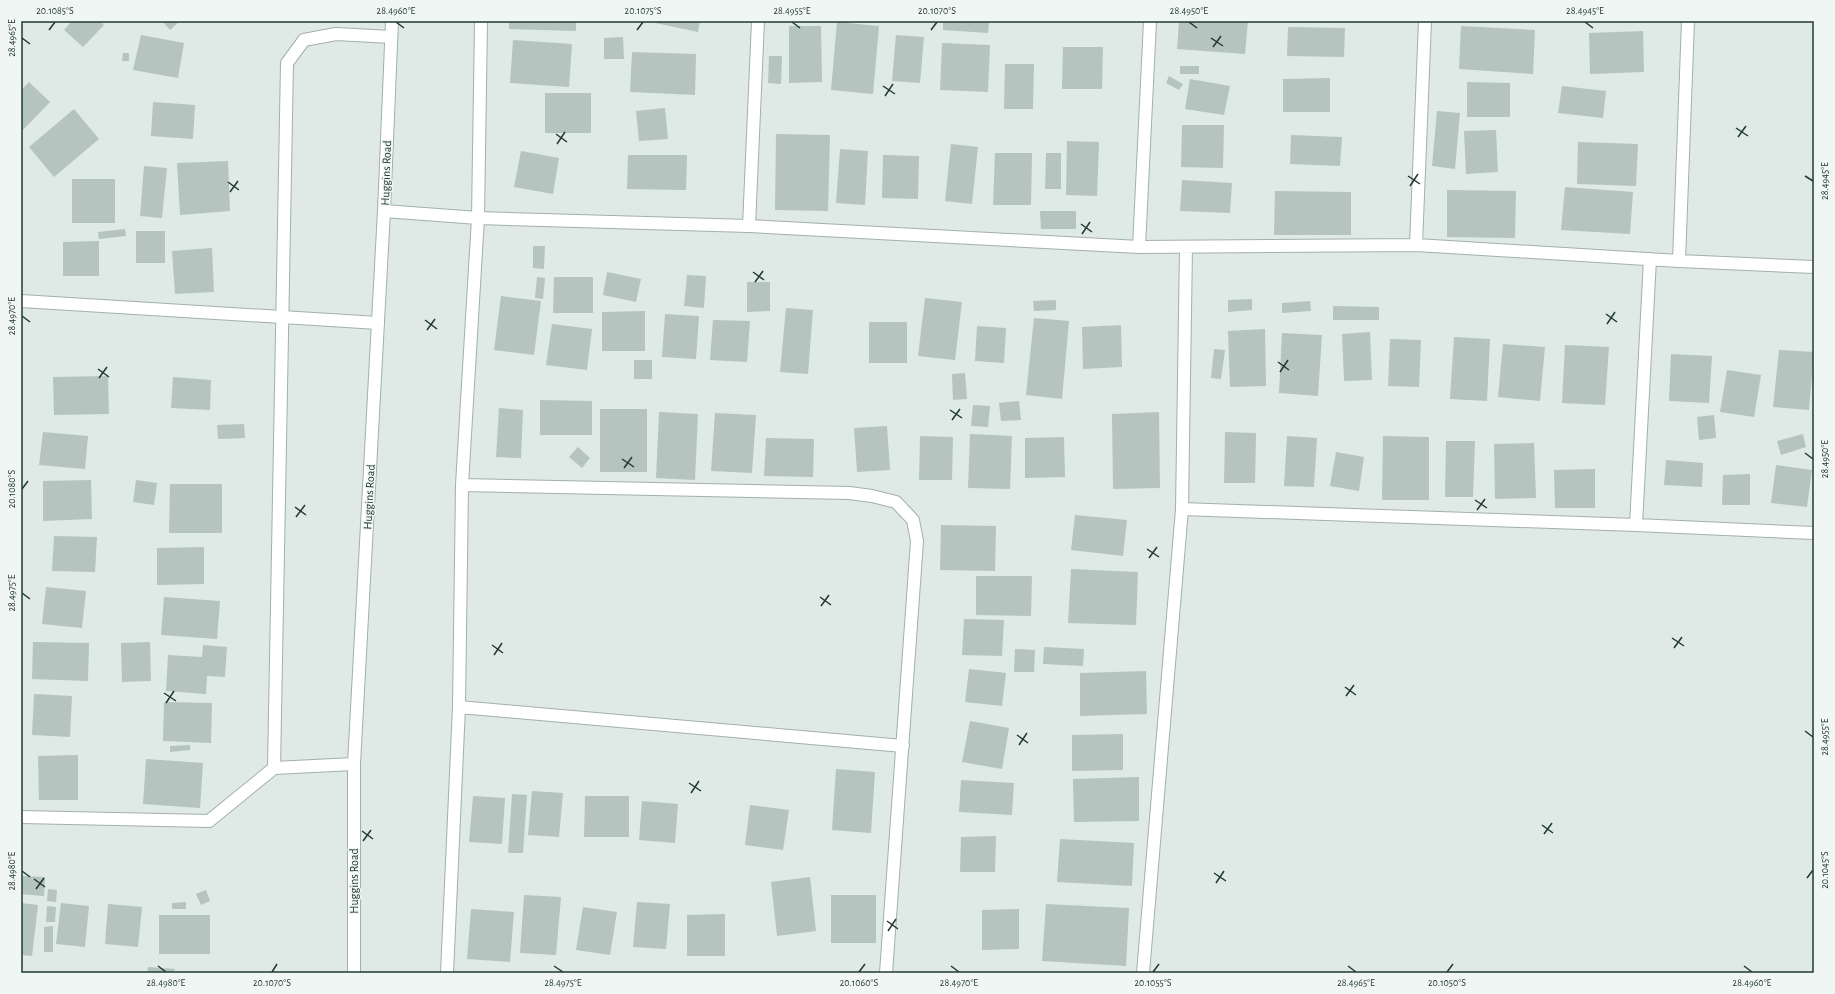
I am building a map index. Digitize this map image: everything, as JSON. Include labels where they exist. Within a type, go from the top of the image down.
[{"type":"street","name":"Huggins Road","points":[[354,973],[354,764],[384,211],[392,21]]},
{"type":"street","points":[[447,973],[459,707],[462,485],[478,218],[481,21]]},
{"type":"street","points":[[749,226],[758,21]]},
{"type":"street","points":[[1138,247],[1150,21]]},
{"type":"street","points":[[1416,246],[1425,21]]},
{"type":"street","points":[[1679,261],[1688,21]]},
{"type":"street","points":[[274,768],[287,63],[304,40],[336,34],[391,37]]},
{"type":"street","points":[[384,211],[478,218],[749,226],[1138,247],[1416,246],[1814,267]]},
{"type":"street","points":[[1143,973],[1182,510],[1186,247]]},
{"type":"street","points":[[1636,525],[1650,259]]},
{"type":"street","points":[[21,301],[378,323]]},
{"type":"street","points":[[462,485],[849,493],[872,496],[896,502],[913,520],[917,541],[886,973]]},
{"type":"street","points":[[1182,510],[1636,525],[1814,533]]},
{"type":"street","points":[[459,707],[903,746]]},
{"type":"street","points":[[21,817],[209,821],[274,768],[354,764]]},
{"type":"building","points":[[72,21],[100,21],[104,25],[83,47],[64,30]]},
{"type":"building","points":[[162,21],[180,21],[170,30]]},
{"type":"building","points":[[509,21],[576,21],[576,31],[509,29]]},
{"type":"building","points":[[646,21],[700,21],[698,32]]},
{"type":"building","points":[[943,21],[989,21],[988,33],[943,30]]},
{"type":"building","points":[[1179,21],[1248,21],[1245,54],[1177,49]]},
{"type":"building","points":[[837,22],[879,26],[873,94],[831,90]]},
{"type":"building","points":[[789,26],[821,26],[822,82],[789,83]]},
{"type":"building","points":[[1461,26],[1535,30],[1533,74],[1459,69]]},
{"type":"building","points":[[1288,27],[1345,28],[1344,57],[1287,56]]},
{"type":"building","points":[[1643,31],[1644,72],[1590,74],[1589,33]]},
{"type":"building","points":[[141,35],[184,43],[178,78],[133,70]]},
{"type":"building","points":[[896,35],[924,37],[920,83],[892,81]]},
{"type":"building","points":[[623,37],[624,59],[604,59],[604,38]]},
{"type":"building","points":[[513,40],[572,44],[569,87],[510,83]]},
{"type":"building","points":[[942,43],[990,45],[988,92],[940,90]]},
{"type":"building","points":[[1063,47],[1103,47],[1102,89],[1062,89]]},
{"type":"building","points":[[632,52],[696,54],[695,95],[630,92]]},
{"type":"building","points":[[123,53],[129,53],[129,61],[122,61]]},
{"type":"building","points":[[769,56],[782,56],[781,84],[768,83]]},
{"type":"building","points":[[1005,64],[1034,64],[1033,109],[1004,109]]},
{"type":"building","points":[[1180,66],[1199,66],[1199,74],[1180,74]]},
{"type":"building","points":[[1169,76],[1183,84],[1179,90],[1166,83]]},
{"type":"building","points":[[1330,78],[1330,112],[1283,112],[1283,79]]},
{"type":"building","points":[[1190,79],[1230,86],[1224,115],[1185,109]]},
{"type":"building","points":[[29,82],[50,102],[21,132],[21,90]]},
{"type":"building","points":[[1467,82],[1510,83],[1510,117],[1467,117]]},
{"type":"building","points":[[1562,86],[1606,91],[1603,118],[1558,113]]},
{"type":"building","points":[[545,93],[591,93],[591,133],[545,133]]},
{"type":"building","points":[[153,102],[195,105],[193,139],[151,136]]},
{"type":"building","points":[[665,108],[668,139],[639,141],[636,111]]},
{"type":"building","points":[[74,109],[99,139],[54,177],[29,147]]},
{"type":"building","points":[[1437,111],[1460,113],[1455,169],[1432,166]]},
{"type":"building","points":[[1182,125],[1224,125],[1223,168],[1181,167]]},
{"type":"building","points":[[1496,130],[1498,172],[1466,174],[1464,131]]},
{"type":"building","points":[[776,134],[830,135],[828,211],[775,210]]},
{"type":"building","points":[[1291,135],[1342,137],[1340,166],[1290,164]]},
{"type":"building","points":[[1067,141],[1099,142],[1097,196],[1066,195]]},
{"type":"building","points":[[1578,142],[1638,144],[1636,186],[1577,184]]},
{"type":"building","points":[[951,144],[978,147],[972,204],[945,201]]},
{"type":"building","points":[[840,149],[868,151],[865,205],[836,203]]},
{"type":"building","points":[[521,151],[559,158],[553,194],[514,187]]},
{"type":"building","points":[[995,153],[1032,153],[1031,205],[993,205]]},
{"type":"building","points":[[1046,153],[1061,153],[1061,189],[1045,189]]},
{"type":"building","points":[[628,155],[687,155],[686,190],[627,189]]},
{"type":"building","points":[[883,155],[919,156],[918,199],[882,198]]},
{"type":"building","points":[[228,161],[230,211],[180,215],[177,163]]},
{"type":"building","points":[[144,166],[167,168],[162,218],[140,216]]},
{"type":"building","points":[[72,179],[115,179],[115,223],[72,223]]},
{"type":"building","points":[[1182,180],[1232,183],[1230,213],[1180,211]]},
{"type":"building","points":[[1565,187],[1633,192],[1630,234],[1561,230]]},
{"type":"building","points":[[1447,190],[1516,191],[1515,238],[1447,237]]},
{"type":"building","points":[[1275,191],[1351,192],[1351,235],[1274,235]]},
{"type":"building","points":[[1040,211],[1076,211],[1076,229],[1041,229]]},
{"type":"building","points":[[125,229],[126,236],[99,239],[98,232]]},
{"type":"building","points":[[136,231],[165,231],[165,263],[136,263]]},
{"type":"building","points":[[99,241],[99,276],[63,276],[63,242]]},
{"type":"building","points":[[533,246],[545,246],[544,269],[533,268]]},
{"type":"building","points":[[212,248],[214,292],[175,294],[172,251]]},
{"type":"building","points":[[607,272],[641,279],[636,302],[603,295]]},
{"type":"building","points":[[687,275],[706,276],[704,308],[684,306]]},
{"type":"building","points":[[537,277],[545,278],[543,299],[535,298]]},
{"type":"building","points":[[554,277],[593,277],[593,313],[553,313]]},
{"type":"building","points":[[747,282],[770,282],[770,311],[747,312]]},
{"type":"building","points":[[501,296],[541,301],[534,355],[494,350]]},
{"type":"building","points":[[925,298],[962,302],[955,360],[918,356]]},
{"type":"building","points":[[1252,299],[1252,310],[1228,312],[1228,300]]},
{"type":"building","points":[[1056,300],[1056,310],[1034,311],[1033,301]]},
{"type":"building","points":[[1310,301],[1311,311],[1282,313],[1282,303]]},
{"type":"building","points":[[1333,306],[1379,307],[1379,320],[1333,320]]},
{"type":"building","points":[[786,308],[813,310],[808,374],[780,372]]},
{"type":"building","points":[[645,311],[645,351],[602,351],[602,312]]},
{"type":"building","points":[[665,314],[699,316],[696,359],[662,357]]},
{"type":"building","points":[[1034,318],[1069,321],[1062,399],[1026,395]]},
{"type":"building","points":[[713,320],[750,321],[747,362],[710,360]]},
{"type":"building","points":[[869,322],[907,322],[907,363],[869,363]]},
{"type":"building","points":[[552,324],[592,329],[587,370],[546,365]]},
{"type":"building","points":[[1121,325],[1122,367],[1083,369],[1082,327]]},
{"type":"building","points":[[977,326],[1006,328],[1004,363],[975,361]]},
{"type":"building","points":[[1265,329],[1266,386],[1230,387],[1228,331]]},
{"type":"building","points":[[1370,332],[1372,380],[1344,381],[1342,334]]},
{"type":"building","points":[[1282,333],[1322,335],[1318,396],[1279,393]]},
{"type":"building","points":[[1454,337],[1490,339],[1487,401],[1450,399]]},
{"type":"building","points":[[1390,339],[1421,340],[1419,387],[1388,386]]},
{"type":"building","points":[[1503,344],[1545,347],[1540,401],[1498,397]]},
{"type":"building","points":[[1565,345],[1609,347],[1605,405],[1562,403]]},
{"type":"building","points":[[1214,349],[1225,350],[1221,379],[1211,378]]},
{"type":"building","points":[[1779,350],[1814,352],[1809,410],[1773,407]]},
{"type":"building","points":[[1671,354],[1712,356],[1709,403],[1669,401]]},
{"type":"building","points":[[634,360],[652,360],[652,379],[634,379]]},
{"type":"building","points":[[1727,370],[1761,375],[1754,417],[1720,412]]},
{"type":"building","points":[[965,373],[967,399],[953,400],[952,374]]},
{"type":"building","points":[[108,376],[109,414],[54,415],[53,377]]},
{"type":"building","points":[[173,377],[211,380],[210,410],[171,408]]},
{"type":"building","points":[[540,400],[592,401],[592,435],[540,435]]},
{"type":"building","points":[[1019,401],[1021,420],[1001,421],[999,403]]},
{"type":"building","points":[[973,405],[990,406],[988,427],[971,426]]},
{"type":"building","points":[[499,408],[523,410],[521,458],[496,457]]},
{"type":"building","points":[[600,409],[647,409],[647,472],[600,472]]},
{"type":"building","points":[[659,412],[698,414],[695,480],[656,478]]},
{"type":"building","points":[[1159,412],[1160,488],[1113,489],[1112,414]]},
{"type":"building","points":[[715,413],[756,415],[752,473],[711,471]]},
{"type":"building","points":[[1714,415],[1716,438],[1699,440],[1697,417]]},
{"type":"building","points":[[244,424],[245,438],[218,439],[217,425]]},
{"type":"building","points":[[887,426],[890,470],[857,472],[854,428]]},
{"type":"building","points":[[43,432],[88,436],[85,469],[39,465]]},
{"type":"building","points":[[1225,432],[1256,433],[1255,483],[1224,483]]},
{"type":"building","points":[[970,434],[1012,436],[1010,489],[968,488]]},
{"type":"building","points":[[1803,434],[1806,447],[1781,455],[1777,441]]},
{"type":"building","points":[[920,436],[953,437],[952,480],[919,480]]},
{"type":"building","points":[[1287,436],[1317,438],[1314,487],[1284,486]]},
{"type":"building","points":[[1383,436],[1429,437],[1429,500],[1382,500]]},
{"type":"building","points":[[1064,437],[1065,477],[1025,478],[1025,438]]},
{"type":"building","points":[[766,438],[814,439],[813,477],[764,476]]},
{"type":"building","points":[[1446,441],[1475,441],[1473,497],[1445,497]]},
{"type":"building","points":[[1534,443],[1536,498],[1495,499],[1494,444]]},
{"type":"building","points":[[578,447],[590,458],[582,468],[569,457]]},
{"type":"building","points":[[1336,452],[1364,457],[1359,491],[1330,486]]},
{"type":"building","points":[[1666,460],[1703,463],[1702,487],[1664,485]]},
{"type":"building","points":[[1776,465],[1812,470],[1807,507],[1771,503]]},
{"type":"building","points":[[1595,469],[1595,508],[1555,508],[1554,470]]},
{"type":"building","points":[[1750,474],[1750,505],[1722,505],[1723,475]]},
{"type":"building","points":[[91,480],[92,519],[43,521],[43,481]]},
{"type":"building","points":[[136,480],[157,483],[154,505],[133,502]]},
{"type":"building","points":[[170,484],[222,484],[222,533],[169,533]]},
{"type":"building","points":[[1075,515],[1127,520],[1123,556],[1071,550]]},
{"type":"building","points":[[941,525],[996,526],[995,571],[940,570]]},
{"type":"building","points":[[54,536],[97,537],[95,572],[52,571]]},
{"type":"building","points":[[204,547],[204,584],[157,585],[157,548]]},
{"type":"building","points":[[1071,569],[1138,572],[1136,625],[1068,623]]},
{"type":"building","points":[[976,576],[1032,576],[1031,616],[976,615]]},
{"type":"building","points":[[46,587],[86,591],[82,628],[42,624]]},
{"type":"building","points":[[164,597],[220,601],[217,639],[161,635]]},
{"type":"building","points":[[964,619],[1004,620],[1002,656],[962,655]]},
{"type":"building","points":[[33,642],[89,643],[88,681],[32,679]]},
{"type":"building","points":[[150,642],[151,681],[122,682],[121,643]]},
{"type":"building","points":[[203,645],[227,647],[225,677],[207,676],[206,694],[166,691],[168,655],[202,657]]},
{"type":"building","points":[[1044,647],[1084,649],[1083,666],[1043,664]]},
{"type":"building","points":[[1015,649],[1035,650],[1034,672],[1014,672]]},
{"type":"building","points":[[969,669],[1006,673],[1002,706],[965,702]]},
{"type":"building","points":[[1146,671],[1147,714],[1080,716],[1080,673]]},
{"type":"building","points":[[34,694],[72,696],[70,737],[32,735]]},
{"type":"building","points":[[164,702],[212,703],[211,743],[163,741]]},
{"type":"building","points":[[970,721],[1009,728],[1002,769],[962,762]]},
{"type":"building","points":[[1123,734],[1123,770],[1072,771],[1072,735]]},
{"type":"building","points":[[190,745],[190,750],[170,752],[170,746]]},
{"type":"building","points":[[78,755],[78,800],[39,800],[38,756]]},
{"type":"building","points":[[146,759],[203,763],[200,808],[143,804]]},
{"type":"building","points":[[836,769],[875,772],[871,833],[832,830]]},
{"type":"building","points":[[1139,777],[1139,821],[1074,822],[1073,779]]},
{"type":"building","points":[[961,780],[1014,783],[1012,815],[959,812]]},
{"type":"building","points":[[532,791],[563,793],[559,837],[528,835]]},
{"type":"building","points":[[512,794],[527,795],[523,853],[508,853]]},
{"type":"building","points":[[473,796],[505,798],[502,844],[469,842]]},
{"type":"building","points":[[585,796],[629,796],[629,837],[584,837]]},
{"type":"building","points":[[642,801],[678,804],[675,843],[639,840]]},
{"type":"building","points":[[750,805],[789,810],[783,850],[745,845]]},
{"type":"building","points":[[996,836],[995,872],[960,872],[961,837]]},
{"type":"building","points":[[1060,839],[1134,843],[1132,886],[1057,882]]},
{"type":"building","points":[[21,876],[45,877],[44,896],[21,894]]},
{"type":"building","points":[[810,877],[816,931],[777,936],[771,882]]},
{"type":"building","points":[[48,889],[57,890],[56,902],[47,901]]},
{"type":"building","points":[[206,890],[210,901],[201,905],[196,894]]},
{"type":"building","points":[[524,895],[561,897],[556,955],[520,953]]},
{"type":"building","points":[[831,895],[876,895],[876,943],[831,943]]},
{"type":"building","points":[[186,902],[186,909],[172,909],[172,903]]},
{"type":"building","points":[[637,902],[670,904],[666,949],[633,947]]},
{"type":"building","points":[[21,903],[38,905],[32,956],[21,955]]},
{"type":"building","points":[[61,903],[89,906],[85,947],[56,944]]},
{"type":"building","points":[[108,904],[142,907],[138,947],[105,944]]},
{"type":"building","points":[[1046,904],[1129,908],[1126,966],[1042,961]]},
{"type":"building","points":[[47,906],[56,907],[55,922],[46,922]]},
{"type":"building","points":[[583,907],[617,912],[610,955],[576,950]]},
{"type":"building","points":[[471,909],[514,912],[510,962],[467,959]]},
{"type":"building","points":[[1019,909],[1019,949],[982,950],[982,910]]},
{"type":"building","points":[[725,914],[725,956],[687,956],[687,915]]},
{"type":"building","points":[[159,915],[210,915],[210,954],[159,954]]},
{"type":"building","points":[[53,926],[53,952],[44,952],[44,927]]},
{"type":"building","points":[[148,967],[175,969],[174,973],[147,973]]}]
